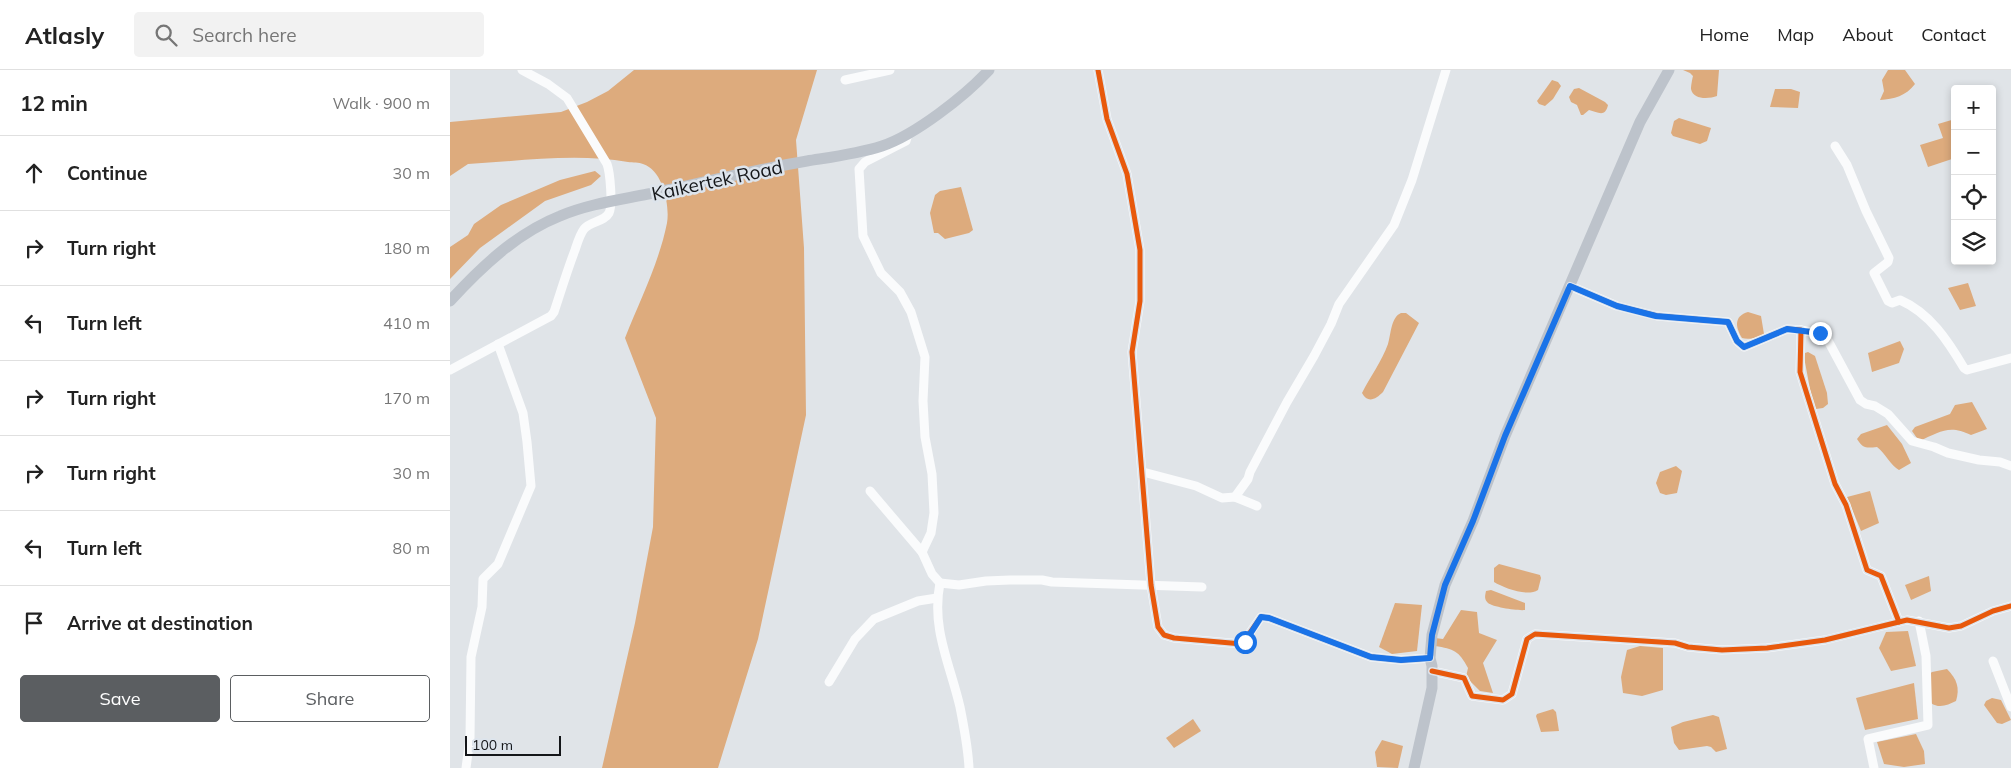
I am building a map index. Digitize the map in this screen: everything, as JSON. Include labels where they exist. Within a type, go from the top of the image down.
[{"type":"main road","name":"Kaikertek Road","points":[[450,301],[492,259],[516,240],[560,216],[596,205],[883,146],[909,132],[953,103],[989,70]]},
{"type":"main road","points":[[1414,768],[1432,688],[1430,658],[1432,635],[1445,585],[1473,521],[1505,436],[1640,122],[1668,70]]},
{"type":"street","points":[[450,370],[547,319],[554,312],[563,279],[584,229],[593,222],[605,218],[610,212],[609,190],[611,176],[607,164],[567,98],[548,84],[522,70]]},
{"type":"street","points":[[845,80],[890,70]]},
{"type":"street","points":[[1098,70],[1107,119],[1127,174],[1140,250],[1140,301],[1132,352],[1151,585],[1158,627],[1164,635],[1174,638],[1242,644],[1261,617],[1269,618],[1371,657],[1401,660],[1430,658]]},
{"type":"street","points":[[1143,472],[1196,486],[1225,499],[1234,496],[1248,479],[1287,402],[1332,324],[1339,304],[1394,226],[1412,180],[1446,70]]},
{"type":"street","points":[[909,132],[906,141],[865,162],[859,169],[863,236],[881,274],[900,292],[911,312],[926,358],[923,401],[932,474],[934,513],[931,533],[922,552]]},
{"type":"street","points":[[1835,146],[1847,165],[1866,211],[1889,258],[1888,262],[1874,273],[1888,301],[1892,303],[1903,301],[1921,313],[1947,340],[1967,370],[2011,358]]},
{"type":"street","points":[[1570,286],[1617,306],[1656,316],[1728,322],[1737,341],[1744,347],[1787,329],[1825,335],[1860,400],[1888,414],[1912,441],[1934,446],[1948,453],[1979,460],[2000,462],[2011,466]]},
{"type":"street","points":[[1801,330],[1800,372],[1835,484],[1846,506],[1867,570],[1881,576],[1899,622]]},
{"type":"street","points":[[466,768],[470,738],[471,657],[482,607],[483,579],[498,564],[530,486],[527,442],[522,413],[498,344]]},
{"type":"street","points":[[870,491],[922,552],[932,574],[940,583],[959,585],[986,581],[1042,580],[1052,582],[1202,587]]},
{"type":"street","points":[[1234,496],[1256,506]]},
{"type":"street","points":[[940,583],[937,598],[937,616],[941,642],[960,706],[969,768]]},
{"type":"street","points":[[829,682],[855,639],[874,619],[918,601],[937,598]]},
{"type":"street","points":[[1432,671],[1464,678],[1472,696],[1503,700],[1512,694],[1527,639],[1535,634],[1675,643],[1688,647],[1722,650],[1767,648],[1825,640],[1907,620],[1949,628],[1962,626],[1993,611],[2011,606]]},
{"type":"street","points":[[1874,768],[1868,739],[1928,725],[1926,656],[1919,621]]},
{"type":"street","points":[[1993,661],[2011,707]]},
{"type":"shaded area","points":[[634,70],[817,70],[796,140],[804,248],[806,415],[758,639],[718,768],[602,768],[635,623],[653,527],[656,418],[625,338],[664,238],[668,216],[664,189],[656,173],[641,163],[608,159],[548,158],[468,164],[450,176],[450,122],[561,112],[608,91]]},
{"type":"shaded area","points":[[1683,70],[1719,70],[1717,96],[1706,98],[1698,97],[1692,93],[1693,76]]},
{"type":"shaded area","points":[[1888,70],[1905,70],[1915,84],[1899,96],[1880,100],[1884,91],[1882,80]]},
{"type":"shaded area","points":[[1552,80],[1558,82],[1561,86],[1553,99],[1545,106],[1539,104],[1537,101]]},
{"type":"shaded area","points":[[1579,88],[1605,102],[1608,105],[1605,112],[1589,110],[1581,115],[1577,105],[1571,102],[1569,97],[1574,89]]},
{"type":"shaded area","points":[[1775,89],[1791,89],[1800,92],[1798,108],[1770,107]]},
{"type":"shaded area","points":[[1679,118],[1711,128],[1707,141],[1700,144],[1673,136],[1671,133],[1674,121]]},
{"type":"shaded area","points":[[1951,120],[1951,159],[1928,167],[1920,145],[1943,138],[1938,124]]},
{"type":"shaded area","points":[[595,171],[601,176],[591,185],[545,201],[480,248],[450,279],[450,247],[468,235],[474,224],[501,205],[560,180]]},
{"type":"shaded area","points":[[961,187],[973,230],[969,233],[945,239],[938,233],[934,233],[930,213],[935,195],[940,191]]},
{"type":"shaded area","points":[[1968,283],[1976,306],[1960,310],[1948,288]]},
{"type":"shaded area","points":[[1748,312],[1761,316],[1764,334],[1759,337],[1742,338],[1738,330],[1738,319]]},
{"type":"shaded area","points":[[1401,313],[1406,313],[1419,323],[1383,392],[1378,397],[1369,399],[1362,393],[1388,344],[1393,322]]},
{"type":"shaded area","points":[[1900,341],[1904,349],[1899,363],[1872,372],[1868,353]]},
{"type":"shaded area","points":[[1808,352],[1815,356],[1827,393],[1828,404],[1823,408],[1816,409],[1813,405],[1804,357],[1805,353]]},
{"type":"shaded area","points":[[1972,402],[1987,429],[1971,435],[1957,430],[1950,430],[1939,432],[1919,441],[1912,431],[1915,427],[1950,414],[1955,405]]},
{"type":"shaded area","points":[[1887,425],[1902,444],[1911,463],[1899,470],[1893,466],[1877,447],[1870,448],[1861,445],[1857,439],[1861,434]]},
{"type":"shaded area","points":[[1676,466],[1682,471],[1677,493],[1666,495],[1660,493],[1656,483],[1660,472]]},
{"type":"shaded area","points":[[1870,491],[1879,523],[1861,531],[1847,497]]},
{"type":"shaded area","points":[[1499,564],[1540,575],[1538,590],[1528,593],[1522,592],[1509,589],[1494,582],[1494,568]]},
{"type":"shaded area","points":[[1929,576],[1931,591],[1911,600],[1905,585]]},
{"type":"shaded area","points":[[1491,590],[1525,603],[1525,610],[1495,606],[1488,603],[1485,599],[1486,591]]},
{"type":"shaded area","points":[[1395,603],[1422,605],[1417,651],[1392,654],[1379,647]]},
{"type":"shaded area","points":[[1461,610],[1477,612],[1479,633],[1497,640],[1483,663],[1493,693],[1480,691],[1466,677],[1468,668],[1459,654],[1447,648],[1435,646],[1435,638],[1443,639]]},
{"type":"shaded area","points":[[1908,631],[1916,666],[1891,671],[1879,648],[1886,632]]},
{"type":"shaded area","points":[[1640,646],[1663,648],[1663,690],[1642,696],[1623,693],[1621,677],[1627,650]]},
{"type":"shaded area","points":[[1947,669],[1957,684],[1956,701],[1947,705],[1937,706],[1931,703],[1927,676],[1932,672]]},
{"type":"shaded area","points":[[1914,683],[1918,719],[1865,730],[1856,698]]},
{"type":"shaded area","points":[[1992,698],[2001,700],[2011,720],[2002,724],[1997,723],[1984,705],[1986,701]]},
{"type":"shaded area","points":[[1553,709],[1556,712],[1559,731],[1541,732],[1537,714]]},
{"type":"shaded area","points":[[1713,715],[1719,717],[1727,749],[1716,752],[1707,746],[1679,750],[1674,743],[1671,727],[1683,722]]},
{"type":"shaded area","points":[[1193,719],[1201,731],[1174,748],[1166,738]]},
{"type":"shaded area","points":[[1916,734],[1924,751],[1925,764],[1904,767],[1884,764],[1877,742]]},
{"type":"shaded area","points":[[1382,740],[1403,746],[1398,768],[1377,767],[1375,752]]},
{"type":"cycle path","points":[[1098,70],[1107,119],[1127,174],[1140,250],[1140,301],[1132,352],[1151,585],[1158,627],[1164,635],[1174,638],[1242,644],[1261,617],[1269,618],[1371,657],[1401,660],[1430,658]]},
{"type":"cycle path","points":[[1570,286],[1617,306],[1657,316],[1728,322],[1737,341],[1744,347],[1787,329],[1801,330],[1800,372],[1835,484],[1846,505],[1867,570],[1881,576],[1899,622]]},
{"type":"cycle path","points":[[1432,671],[1464,678],[1472,696],[1503,700],[1512,694],[1527,639],[1535,634],[1675,643],[1688,647],[1722,650],[1767,648],[1825,640],[1907,620],[1949,628],[1961,626],[1993,611],[2011,606]]},
{"type":"route","points":[[1245,642],[1261,617],[1269,618],[1333,641],[1371,657],[1401,660],[1430,658],[1432,635],[1445,585],[1473,521],[1505,436],[1570,286],[1617,306],[1656,316],[1728,322],[1737,341],[1744,347],[1787,329],[1820,333]]}]
